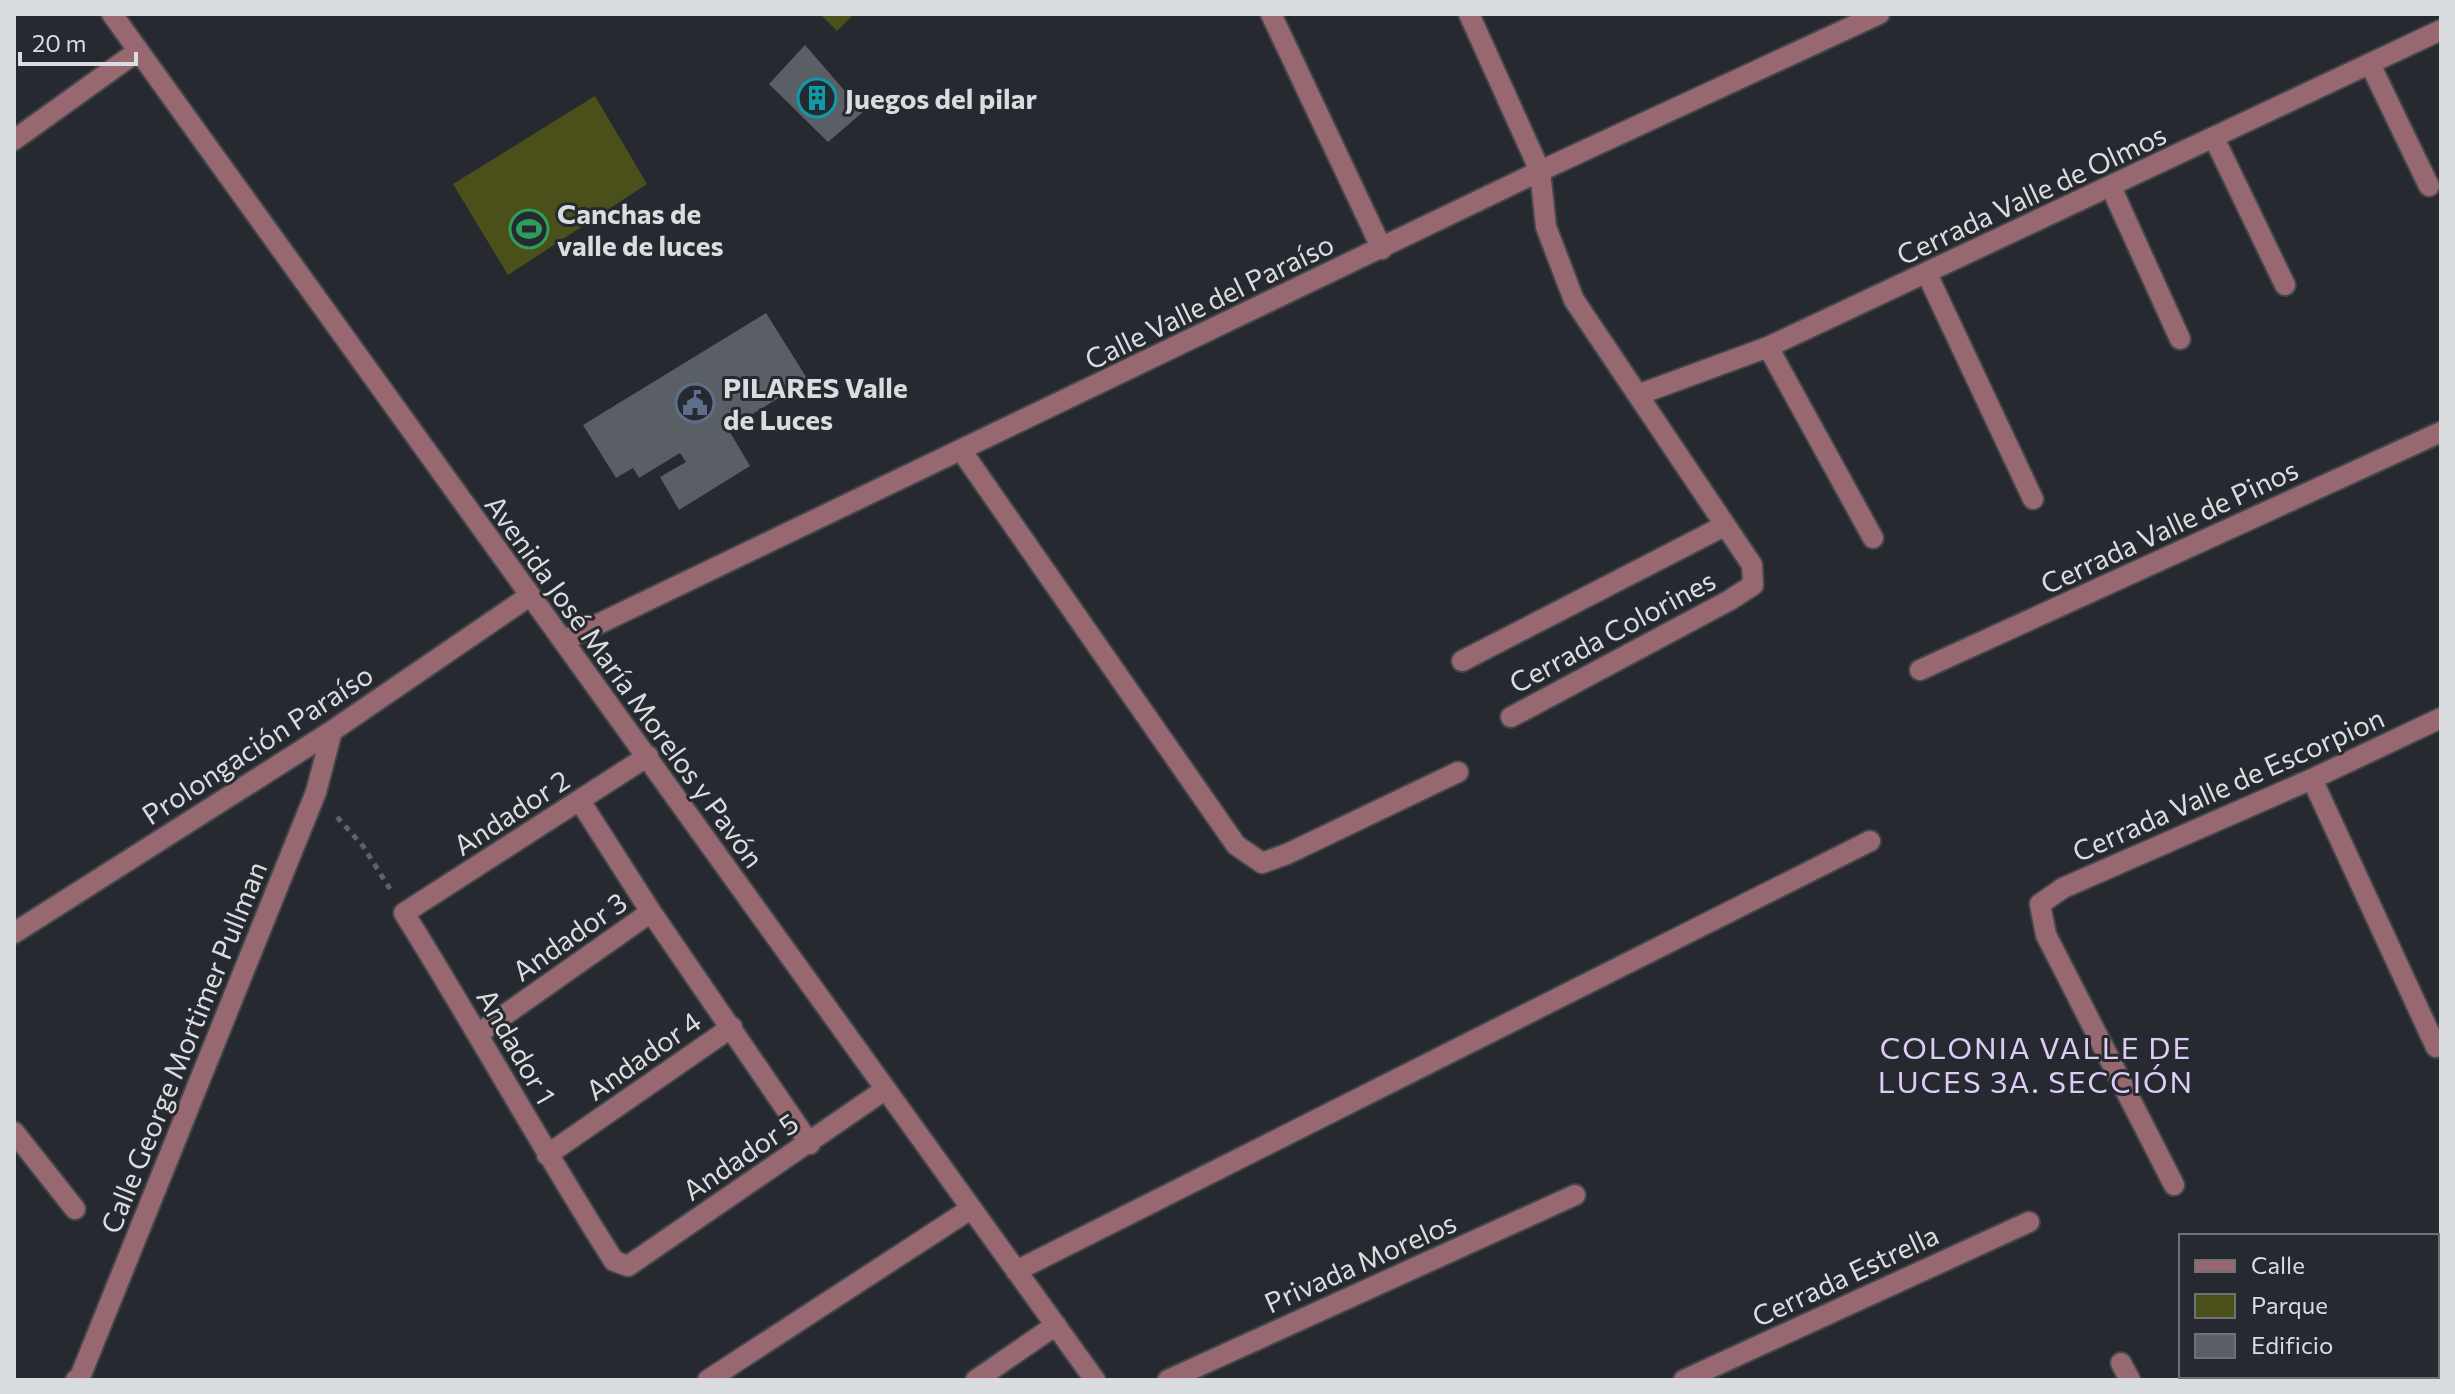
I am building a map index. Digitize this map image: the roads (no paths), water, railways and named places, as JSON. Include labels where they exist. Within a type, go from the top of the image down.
[{"type":"street","name":"Avenida José María Morelos y Pavón","points":[[112,14],[528,597],[565,640],[883,1091],[1095,1380]]},
{"type":"street","points":[[1271,14],[1382,249]]},
{"type":"street","name":"Cerrada Colorines","points":[[1469,14],[1540,171],[1546,227],[1574,300],[1612,362],[1640,394],[1752,565],[1753,585],[1511,717]]},
{"type":"street","name":"Calle Valle del Paraíso","points":[[565,640],[1540,171],[1879,14]]},
{"type":"street","name":"Cerrada Valle de Olmos","points":[[1640,394],[1768,347],[2441,30]]},
{"type":"street","points":[[14,140],[138,51]]},
{"type":"street","points":[[2370,64],[2429,186]]},
{"type":"street","points":[[2214,138],[2285,285]]},
{"type":"street","points":[[2111,187],[2180,339]]},
{"type":"street","points":[[1927,274],[2033,499]]},
{"type":"street","points":[[1768,347],[1873,538]]},
{"type":"street","name":"Cerrada Valle de Pinos","points":[[1920,670],[2441,432]]},
{"type":"street","points":[[961,450],[1236,845],[1262,863],[1458,772]]},
{"type":"street","points":[[1462,661],[1724,526]]},
{"type":"street","name":"Prolongación Paraíso","points":[[14,933],[332,731],[528,597]]},
{"type":"street","name":"Cerrada Valle de Escorpion","points":[[2174,1185],[2046,935],[2040,904],[2063,888],[2312,779],[2441,718]]},
{"type":"street","name":"Calle George Mortimer Pullman","points":[[79,1379],[316,792],[332,731]]},
{"type":"street","name":"Andador 2","points":[[404,913],[648,756]]},
{"type":"street","points":[[2312,779],[2436,1047]]},
{"type":"street","points":[[580,801],[651,912],[810,1144]]},
{"type":"street","points":[[1016,1271],[1870,841]]},
{"type":"street","name":"Andador 3","points":[[479,1033],[651,912]]},
{"type":"street","name":"Andador 1","points":[[404,913],[479,1033],[547,1155],[614,1261],[628,1266]]},
{"type":"street","name":"Andador 4","points":[[547,1155],[732,1027]]},
{"type":"street","name":"Andador 5","points":[[628,1266],[883,1091]]},
{"type":"street","points":[[14,1132],[75,1209]]},
{"type":"street","name":"Privada Morelos","points":[[1168,1380],[1575,1195]]},
{"type":"street","points":[[708,1380],[969,1210]]},
{"type":"street","name":"Cerrada Estrella","points":[[1684,1380],[2029,1222]]},
{"type":"street","points":[[976,1380],[1056,1325]]},
{"type":"place","name":"Juegos del pilar","points":[[817,98]]},
{"type":"place","name":"Canchas de valle de luces","points":[[529,229]]},
{"type":"place","name":"PILARES Valle de Luces","points":[[695,403]]},
{"type":"district","name":"COLONIA VALLE DE LUCES 3A. SECCIÓN","points":[[2036,1063]]}]
